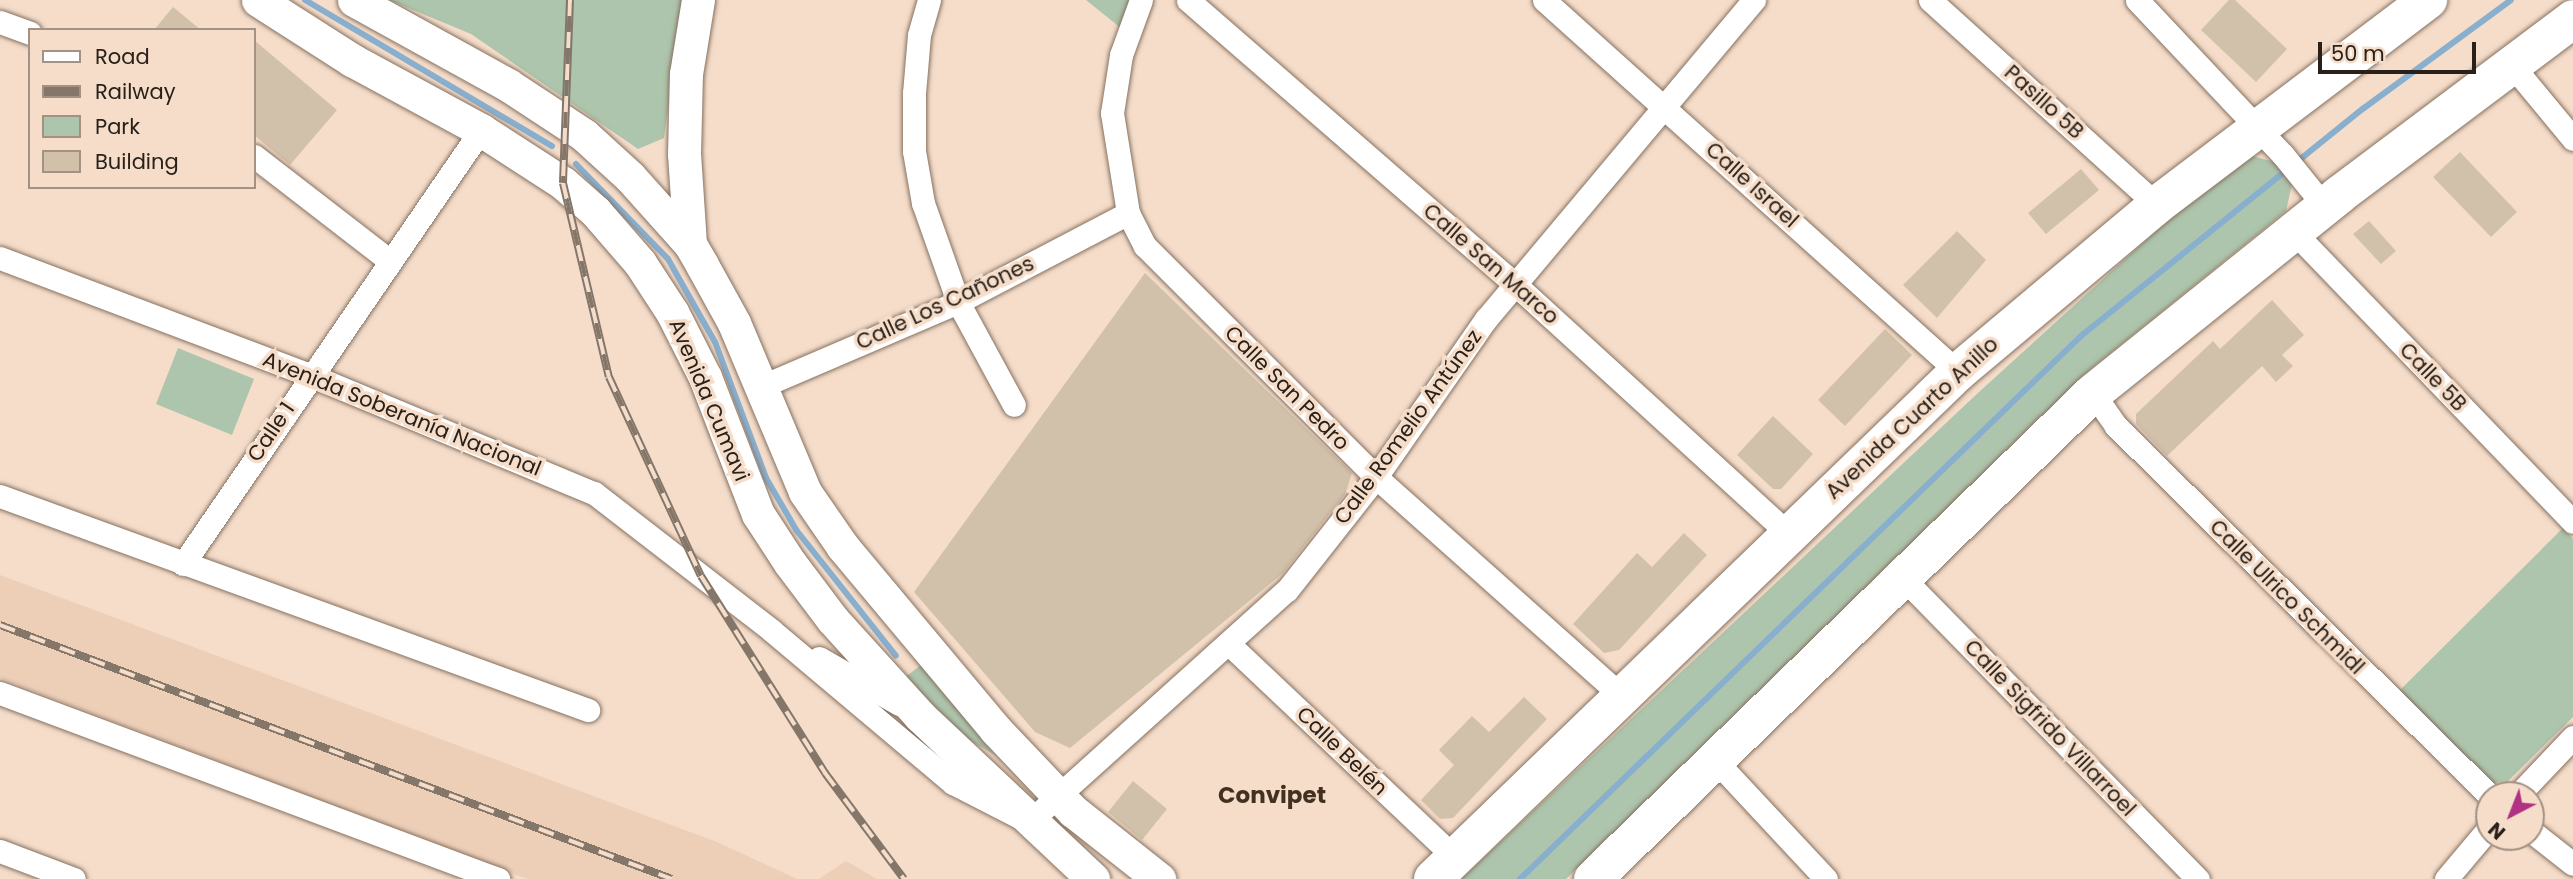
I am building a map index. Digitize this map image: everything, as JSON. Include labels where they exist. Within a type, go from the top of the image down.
[{"type":"highway","name":"Avenida Cuarto Anillo","points":[[1444,868],[1958,372],[2157,205],[2271,141],[2428,0]]},
{"type":"highway","points":[[1593,879],[2093,393],[2325,206],[2573,19]]},
{"type":"main road","name":"Avenida Cumavi","points":[[258,0],[352,60],[481,130],[563,183],[640,263],[672,312],[705,377],[758,514],[833,620],[920,716],[1029,822],[1093,879]]},
{"type":"main road","points":[[354,0],[462,57],[584,135],[690,244],[734,323],[805,492],[843,547],[918,638],[1058,794],[1115,847],[1159,879]]},
{"type":"main road","points":[[690,244],[684,154],[686,74],[698,0]]},
{"type":"main road","points":[[876,667],[903,663],[918,638]]},
{"type":"street","points":[[929,0],[919,35],[914,152],[923,203],[958,302],[1014,405]]},
{"type":"street","name":"Calle San Pedro","points":[[1141,0],[1121,55],[1112,113],[1128,214],[1145,246],[1376,477],[1623,697]]},
{"type":"street","name":"Calle San Marco","points":[[1188,0],[1516,285],[1789,534]]},
{"type":"street","name":"Calle Israel","points":[[1544,0],[1663,103],[1958,372]]},
{"type":"street","name":"Calle Romelio Antúnez","points":[[1029,822],[1287,590],[1376,477],[1479,329],[1663,103],[1754,0]]},
{"type":"street","name":"Pasillo 5B","points":[[1930,0],[2157,205]]},
{"type":"street","points":[[2137,0],[2271,141],[2325,206]]},
{"type":"street","points":[[0,22],[28,32]]},
{"type":"street","points":[[2511,64],[2573,139]]},
{"type":"street","name":"Calle 1","points":[[183,564],[432,197],[481,130]]},
{"type":"street","points":[[256,158],[390,261]]},
{"type":"street","name":"Calle Los Cañones","points":[[760,387],[958,302],[1128,214]]},
{"type":"street","name":"Calle 5B","points":[[2294,232],[2573,522]]},
{"type":"street","name":"Avenida Soberanía Nacional","points":[[0,258],[310,375],[594,492],[771,630],[953,783],[1029,822]]},
{"type":"street","name":"Calle Ulrico Schmidl","points":[[2093,393],[2116,426],[2475,781]]},
{"type":"street","points":[[0,496],[589,710]]},
{"type":"street","name":"Calle Sigfrido Villarroel","points":[[1902,577],[2198,879]]},
{"type":"street","name":"Avenida Soberanía Nacional","points":[[771,630],[920,716]]},
{"type":"street","name":"Calle Belén","points":[[1229,644],[1444,868]]},
{"type":"street","points":[[0,693],[498,879]]},
{"type":"street","points":[[2531,781],[2573,737]]},
{"type":"street","points":[[1715,760],[1826,879]]},
{"type":"street","points":[[2545,842],[2573,864]]},
{"type":"street","points":[[2446,879],[2475,845]]},
{"type":"street","points":[[0,851],[74,879]]},
{"type":"shaded area","points":[[0,575],[717,842],[797,879],[528,879],[0,678]]},
{"type":"shaded area","points":[[846,861],[877,879],[819,879]]},
{"type":"green space","points":[[389,0],[682,0],[664,138],[638,149],[471,34]]},
{"type":"green space","points":[[1086,0],[1134,0],[1122,29]]},
{"type":"green space","points":[[2252,156],[2275,162],[2292,184],[2286,211],[2092,368],[1566,879],[1461,879],[1979,392],[2236,158]]},
{"type":"green space","points":[[178,348],[254,379],[232,435],[156,404]]},
{"type":"green space","points":[[2563,528],[2573,539],[2573,717],[2508,781],[2488,781],[2395,695]]},
{"type":"green space","points":[[921,665],[995,755],[938,722],[899,682]]},
{"type":"building","points":[[2229,0],[2235,0],[2287,49],[2256,82],[2201,30]]},
{"type":"building","points":[[173,7],[199,28],[156,28]]},
{"type":"building","points":[[256,42],[337,110],[290,165],[256,137]]},
{"type":"building","points":[[2460,152],[2517,212],[2491,237],[2433,177]]},
{"type":"building","points":[[2081,169],[2099,190],[2046,234],[2028,213]]},
{"type":"building","points":[[2369,221],[2396,251],[2381,264],[2353,234]]},
{"type":"building","points":[[1957,231],[1986,260],[1937,318],[1903,285]]},
{"type":"building","points":[[1145,273],[1352,473],[1345,494],[1282,574],[1070,748],[1035,732],[914,592]]},
{"type":"building","points":[[2272,300],[2304,335],[2282,355],[2293,366],[2276,382],[2262,366],[2167,456],[2136,424],[2136,414],[2213,341],[2220,349]]},
{"type":"building","points":[[1885,329],[1912,355],[1845,426],[1818,400]]},
{"type":"building","points":[[1773,416],[1813,454],[1781,489],[1773,489],[1737,455]]},
{"type":"building","points":[[1684,533],[1707,555],[1619,650],[1604,653],[1573,624],[1637,553],[1652,567]]},
{"type":"building","points":[[1524,697],[1547,719],[1453,818],[1440,819],[1421,800],[1454,765],[1439,750],[1472,716],[1489,732]]},
{"type":"building","points":[[1133,781],[1167,809],[1142,840],[1108,812]]},
{"type":"waterway","points":[[305,0],[552,146]]},
{"type":"waterway","points":[[1520,879],[2081,336],[2364,108],[2511,0]]},
{"type":"waterway","points":[[576,164],[668,259],[715,342],[766,478],[797,531],[896,656]]},
{"type":"railway","points":[[570,0],[563,183],[609,377],[701,576],[825,773],[904,879]]},
{"type":"railway","points":[[0,625],[672,879]]},
{"type":"district","name":"Convipet","points":[[1272,795]]}]
